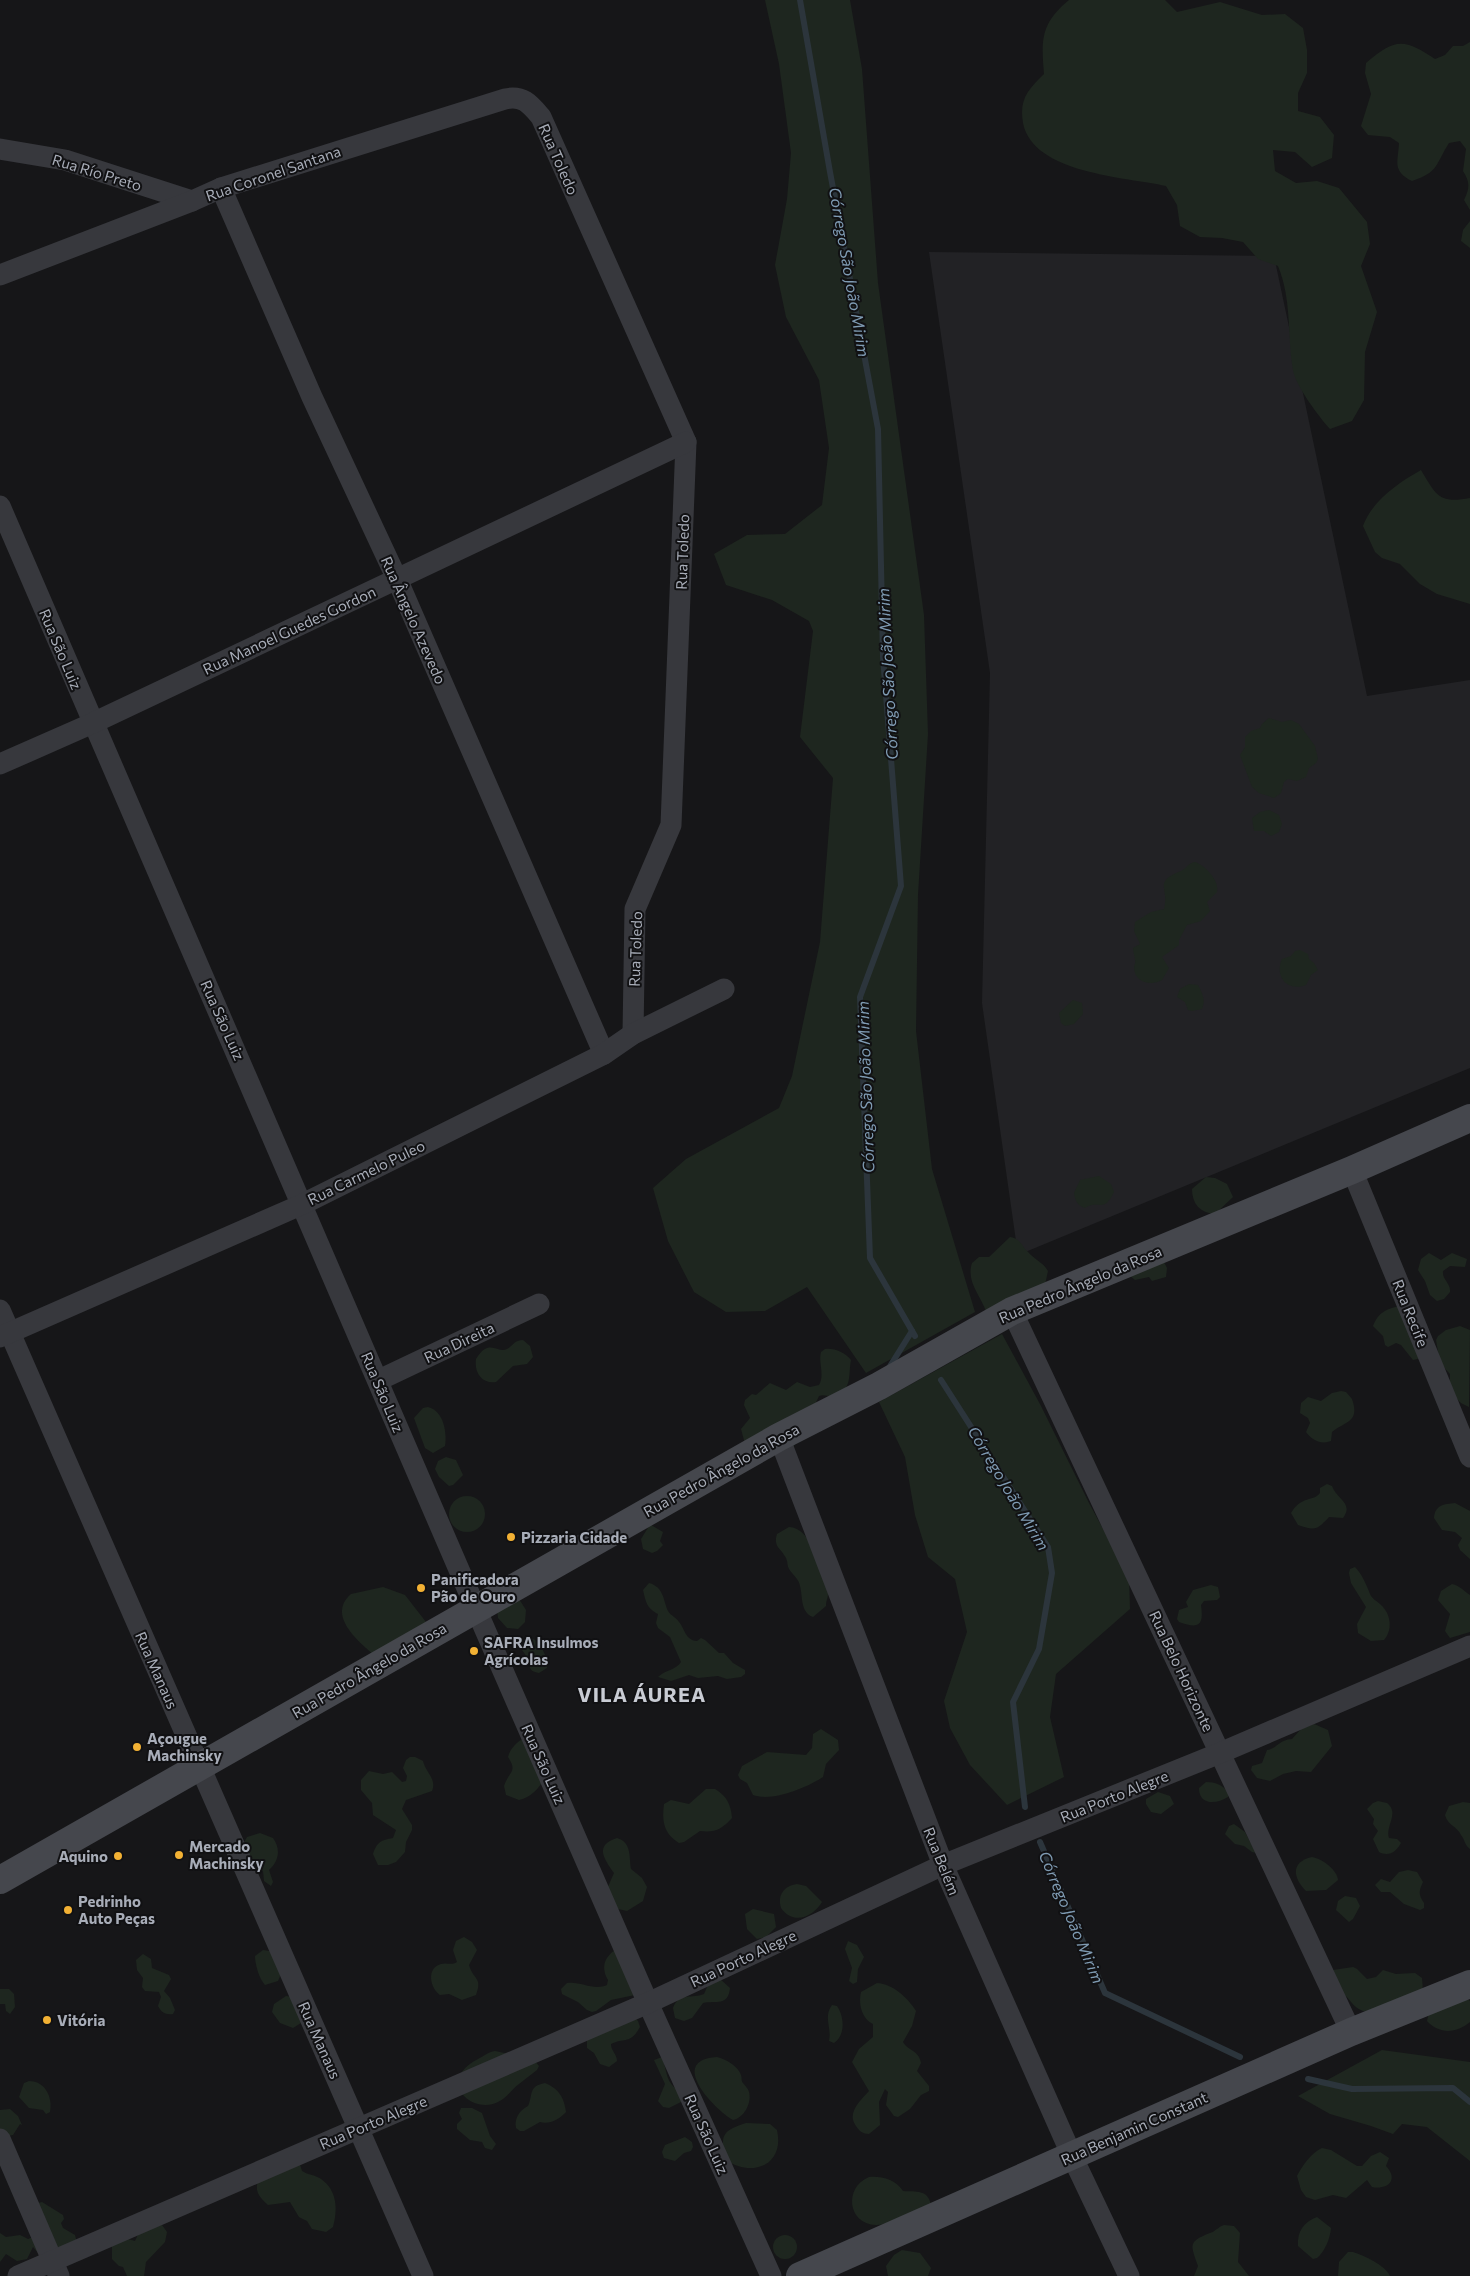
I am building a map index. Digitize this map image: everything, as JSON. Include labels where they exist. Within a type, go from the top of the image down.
[{"type":"main road","name":"Rua Pedro Ângelo da Rosa","points":[[0,1880],[779,1437],[887,1381],[1012,1311],[1352,1170],[1470,1118]]},
{"type":"main road","name":"Rua Benjamin Constant","points":[[800,2276],[1351,2032],[1470,1984]]},
{"type":"street","name":"Rua Coronel Santana","points":[[0,276],[192,202],[220,188],[505,99],[515,98],[524,100]]},
{"type":"street","name":"Rua Toledo","points":[[524,100],[541,118],[686,442],[671,825],[634,909],[633,1034]]},
{"type":"street","name":"Rua Río Preto","points":[[0,148],[64,160],[192,202]]},
{"type":"street","name":"Rua Ângelo Azevedo","points":[[220,188],[312,397],[397,579],[604,1054]]},
{"type":"street","name":"Rua Manoel Guedes Gordon","points":[[0,764],[93,723],[686,442]]},
{"type":"street","name":"Rua São Luiz","points":[[0,506],[379,1380],[476,1609],[648,2003],[771,2276]]},
{"type":"street","name":"Rua Carmelo Puleo","points":[[5,1335],[302,1204],[604,1054],[633,1034],[724,989]]},
{"type":"street","name":"Rua Recife","points":[[1352,1170],[1470,1457]]},
{"type":"street","name":"Rua Direita","points":[[379,1380],[539,1304]]},
{"type":"street","name":"Rua Manaus","points":[[0,1310],[5,1335],[360,2128],[423,2276]]},
{"type":"street","name":"Rua Belo Horizonte","points":[[1012,1311],[1351,2032]]},
{"type":"street","name":"Rua Belém","points":[[779,1437],[943,1864],[1072,2156],[1129,2276]]},
{"type":"street","name":"Rua Porto Alegre","points":[[18,2276],[56,2268],[360,2128],[648,2003],[943,1864],[1220,1753],[1470,1646]]},
{"type":"street","points":[[0,2139],[56,2268]]},
{"type":"shaded area","points":[[765,0],[850,0],[862,69],[878,283],[924,615],[928,734],[918,895],[916,1031],[932,1169],[975,1312],[866,1373],[807,1287],[765,1311],[726,1312],[694,1292],[668,1241],[653,1188],[686,1159],[779,1108],[792,1076],[820,942],[833,778],[800,737],[813,631],[809,621],[772,600],[726,585],[714,554],[747,535],[785,534],[822,505],[829,448],[819,380],[786,317],[775,265],[787,199],[791,153],[779,64]]},
{"type":"shaded area","points":[[1069,0],[1165,0],[1177,12],[1220,2],[1262,15],[1285,14],[1303,28],[1307,50],[1307,73],[1298,93],[1298,111],[1320,117],[1334,135],[1332,158],[1312,167],[1295,152],[1273,150],[1275,171],[1296,183],[1317,181],[1339,188],[1367,222],[1370,244],[1361,266],[1377,312],[1365,352],[1364,400],[1352,421],[1330,429],[1298,384],[1293,370],[1287,304],[1278,266],[1258,259],[1243,242],[1222,238],[1200,237],[1180,226],[1177,205],[1166,186],[1106,176],[1062,163],[1044,153],[1030,140],[1023,123],[1022,107],[1029,90],[1044,74],[1043,41],[1048,24],[1060,8]]},
{"type":"shaded area","points":[[1470,42],[1470,210],[1464,200],[1468,185],[1463,171],[1466,149],[1460,141],[1449,143],[1432,171],[1412,181],[1401,174],[1399,170],[1397,161],[1399,143],[1390,137],[1368,135],[1361,126],[1371,94],[1365,73],[1366,63],[1376,55],[1392,45],[1407,44],[1435,59],[1445,55],[1453,46],[1463,46]]},
{"type":"shaded area","points":[[1470,221],[1470,248],[1461,241],[1463,230]]},
{"type":"shaded area","points":[[929,252],[1274,256],[1367,696],[1470,680],[1470,1068],[1018,1255],[982,1003],[990,673]]},
{"type":"shaded area","points":[[1421,470],[1440,496],[1451,500],[1470,498],[1470,604],[1437,594],[1420,584],[1400,564],[1382,558],[1375,552],[1363,526],[1367,517],[1387,493]]},
{"type":"shaded area","points":[[1269,718],[1282,722],[1291,720],[1299,724],[1315,746],[1318,759],[1309,768],[1306,777],[1297,781],[1288,779],[1284,782],[1281,793],[1274,798],[1259,793],[1252,787],[1240,755],[1245,747],[1245,737],[1251,731],[1260,728]]},
{"type":"shaded area","points":[[1269,810],[1279,815],[1282,824],[1279,832],[1271,836],[1264,831],[1254,831],[1252,818],[1260,812]]},
{"type":"shaded area","points":[[1195,862],[1207,870],[1216,883],[1217,892],[1207,902],[1210,911],[1201,921],[1187,925],[1179,940],[1179,945],[1162,957],[1169,968],[1162,980],[1153,983],[1144,982],[1137,977],[1134,968],[1133,948],[1140,944],[1134,931],[1135,922],[1151,912],[1164,909],[1164,882],[1172,875]]},
{"type":"shaded area","points":[[1300,950],[1308,954],[1309,959],[1318,970],[1311,975],[1306,985],[1299,987],[1288,985],[1284,981],[1281,977],[1280,966],[1282,959]]},
{"type":"shaded area","points":[[1189,984],[1198,985],[1204,1000],[1202,1009],[1188,1010],[1185,1002],[1177,997],[1180,989]]},
{"type":"shaded area","points":[[1073,1000],[1082,1003],[1083,1014],[1074,1024],[1065,1026],[1061,1023],[1059,1013]]},
{"type":"shaded area","points":[[1099,1176],[1111,1184],[1114,1192],[1110,1199],[1107,1203],[1101,1205],[1085,1208],[1080,1206],[1076,1201],[1074,1193],[1080,1180]]},
{"type":"shaded area","points":[[1206,1177],[1215,1178],[1227,1184],[1233,1197],[1215,1214],[1201,1210],[1193,1199],[1192,1189]]},
{"type":"shaded area","points":[[1010,1237],[1019,1241],[1046,1268],[1048,1271],[1045,1285],[986,1311],[972,1282],[972,1263],[979,1257],[989,1257]]},
{"type":"shaded area","points":[[1429,1253],[1441,1260],[1452,1253],[1467,1259],[1465,1267],[1450,1266],[1443,1271],[1450,1292],[1444,1299],[1437,1301],[1430,1295],[1425,1281],[1418,1270],[1421,1259]]},
{"type":"shaded area","points":[[1163,1260],[1167,1268],[1166,1277],[1152,1281],[1149,1277],[1135,1280],[1128,1274]]},
{"type":"shaded area","points":[[1401,1306],[1422,1358],[1413,1360],[1401,1345],[1396,1343],[1388,1347],[1385,1345],[1383,1336],[1373,1326],[1384,1311]]},
{"type":"shaded area","points":[[1460,1326],[1470,1330],[1469,1407],[1455,1397],[1450,1383],[1450,1374],[1440,1363],[1436,1340],[1446,1330]]},
{"type":"shaded area","points":[[1002,1334],[1129,1577],[1130,1609],[1056,1674],[1050,1717],[1064,1777],[1007,1805],[970,1765],[950,1728],[944,1701],[967,1632],[955,1579],[928,1557],[915,1515],[905,1457],[879,1402]]},
{"type":"shaded area","points":[[523,1340],[530,1346],[533,1357],[527,1364],[513,1366],[496,1382],[487,1381],[480,1377],[476,1369],[476,1359],[481,1352],[489,1347],[504,1350]]},
{"type":"shaded area","points":[[825,1349],[839,1351],[851,1360],[847,1386],[844,1390],[834,1396],[819,1396],[813,1409],[804,1414],[796,1413],[788,1417],[786,1421],[797,1441],[786,1453],[773,1455],[745,1444],[741,1429],[750,1418],[744,1405],[745,1400],[752,1394],[756,1395],[770,1383],[786,1390],[797,1382],[810,1387],[819,1385],[821,1381],[820,1356],[821,1352]]},
{"type":"shaded area","points":[[1346,1392],[1352,1399],[1354,1407],[1353,1417],[1332,1432],[1331,1441],[1320,1442],[1306,1432],[1310,1423],[1308,1418],[1300,1413],[1301,1403],[1308,1397],[1321,1401],[1332,1393]]},
{"type":"shaded area","points":[[428,1407],[438,1413],[445,1429],[445,1446],[433,1453],[425,1448],[414,1418],[423,1408]]},
{"type":"shaded area","points":[[446,1457],[456,1460],[463,1475],[453,1485],[449,1486],[439,1477],[435,1469],[438,1461]]},
{"type":"shaded area","points":[[1327,1484],[1332,1486],[1346,1505],[1347,1509],[1343,1518],[1329,1517],[1321,1525],[1312,1529],[1298,1525],[1291,1513],[1295,1507],[1303,1501],[1317,1496],[1320,1493],[1320,1488]]},
{"type":"shaded area","points":[[467,1496],[480,1501],[485,1514],[480,1527],[467,1532],[454,1527],[449,1514],[454,1501]]},
{"type":"shaded area","points":[[1455,1503],[1470,1511],[1470,1559],[1460,1550],[1458,1545],[1462,1538],[1455,1532],[1442,1530],[1434,1518],[1438,1508]]},
{"type":"shaded area","points":[[651,1525],[663,1532],[660,1541],[663,1545],[652,1553],[643,1549],[641,1539]]},
{"type":"shaded area","points":[[789,1527],[797,1529],[804,1534],[810,1542],[820,1562],[826,1582],[828,1592],[826,1606],[813,1617],[804,1608],[797,1579],[789,1569],[786,1558],[776,1542],[777,1534]]},
{"type":"shaded area","points":[[1355,1567],[1373,1599],[1381,1605],[1389,1617],[1389,1632],[1384,1640],[1371,1641],[1358,1633],[1357,1624],[1366,1607],[1351,1583],[1350,1569]]},
{"type":"shaded area","points":[[649,1583],[658,1588],[668,1611],[678,1620],[690,1639],[697,1641],[701,1638],[705,1640],[719,1653],[724,1653],[733,1663],[745,1670],[745,1674],[741,1677],[727,1679],[718,1676],[698,1678],[689,1675],[671,1681],[658,1677],[681,1662],[670,1637],[658,1628],[656,1623],[658,1614],[651,1610],[646,1602],[643,1590]]},
{"type":"shaded area","points":[[1452,1584],[1470,1595],[1470,1632],[1450,1638],[1445,1631],[1450,1614],[1438,1600],[1441,1591]]},
{"type":"shaded area","points":[[1211,1585],[1218,1587],[1220,1597],[1217,1600],[1204,1601],[1201,1605],[1202,1618],[1199,1624],[1191,1625],[1179,1622],[1177,1619],[1179,1610],[1188,1607],[1186,1602],[1193,1590]]},
{"type":"shaded area","points":[[383,1587],[405,1595],[426,1622],[373,1654],[359,1642],[347,1627],[343,1619],[342,1610],[344,1602],[351,1594]]},
{"type":"shaded area","points":[[519,1599],[526,1610],[525,1622],[518,1629],[507,1628],[498,1618],[497,1609]]},
{"type":"shaded area","points":[[531,1638],[539,1642],[547,1659],[547,1668],[539,1673],[531,1669],[527,1657],[522,1650],[526,1639]]},
{"type":"shaded area","points":[[1314,1724],[1328,1730],[1332,1746],[1311,1772],[1296,1771],[1283,1774],[1270,1781],[1257,1778],[1251,1770],[1252,1766],[1262,1763],[1267,1750],[1292,1739],[1301,1729]]},
{"type":"shaded area","points":[[821,1729],[838,1740],[839,1750],[826,1764],[823,1777],[789,1793],[770,1797],[753,1795],[747,1783],[740,1779],[738,1775],[742,1766],[767,1752],[806,1755],[812,1748],[813,1734]]},
{"type":"shaded area","points":[[525,1738],[547,1775],[535,1791],[528,1797],[519,1800],[506,1795],[504,1786],[512,1772],[509,1754],[517,1743]]},
{"type":"shaded area","points":[[410,1757],[423,1761],[432,1779],[432,1791],[406,1800],[402,1809],[412,1825],[412,1830],[406,1842],[405,1852],[396,1862],[388,1865],[378,1865],[373,1854],[376,1847],[382,1841],[393,1838],[396,1830],[373,1815],[372,1803],[361,1790],[361,1780],[369,1771],[383,1774],[392,1772],[402,1782],[406,1781],[407,1776],[403,1768],[406,1760]]},
{"type":"shaded area","points":[[1206,1782],[1216,1783],[1227,1790],[1229,1793],[1228,1797],[1214,1802],[1205,1801],[1200,1794],[1199,1788]]},
{"type":"shaded area","points":[[706,1789],[715,1789],[723,1795],[731,1809],[732,1818],[718,1829],[700,1831],[684,1842],[679,1843],[670,1835],[665,1826],[664,1804],[671,1800],[689,1804]]},
{"type":"shaded area","points":[[1158,1792],[1170,1796],[1174,1804],[1161,1814],[1151,1812],[1146,1804],[1146,1799]]},
{"type":"shaded area","points":[[1378,1801],[1387,1803],[1391,1807],[1392,1815],[1388,1833],[1389,1838],[1397,1839],[1401,1843],[1397,1849],[1389,1854],[1379,1852],[1373,1839],[1378,1831],[1373,1824],[1374,1819],[1367,1809]]},
{"type":"shaded area","points":[[1463,1802],[1470,1803],[1470,1849],[1445,1815],[1449,1806]]},
{"type":"shaded area","points":[[1234,1824],[1245,1832],[1256,1853],[1244,1846],[1235,1844],[1225,1834],[1229,1826]]},
{"type":"shaded area","points":[[260,1833],[273,1838],[277,1846],[277,1859],[269,1870],[273,1882],[271,1886],[264,1881],[263,1871],[254,1866],[242,1846],[247,1837]]},
{"type":"shaded area","points":[[617,1838],[622,1840],[627,1847],[630,1855],[631,1869],[642,1878],[647,1887],[643,1901],[627,1911],[618,1909],[607,1889],[614,1873],[604,1858],[603,1848],[605,1844]]},
{"type":"shaded area","points":[[1312,1857],[1321,1860],[1329,1866],[1337,1876],[1338,1880],[1326,1890],[1306,1891],[1298,1881],[1296,1876],[1297,1867],[1305,1859]]},
{"type":"shaded area","points":[[1408,1870],[1417,1872],[1423,1882],[1420,1892],[1424,1908],[1420,1910],[1404,1904],[1390,1892],[1381,1892],[1375,1885],[1381,1879],[1390,1882],[1399,1872]]},
{"type":"shaded area","points":[[797,1884],[806,1886],[822,1902],[813,1912],[797,1918],[786,1913],[781,1908],[780,1899],[785,1889]]},
{"type":"shaded area","points":[[1345,1896],[1356,1898],[1360,1906],[1353,1919],[1349,1922],[1336,1910],[1338,1901]]},
{"type":"shaded area","points":[[753,1909],[774,1914],[776,1927],[766,1937],[757,1939],[747,1929],[745,1914]]},
{"type":"shaded area","points":[[464,1937],[472,1942],[477,1950],[469,1965],[478,1982],[478,1989],[476,1995],[462,2000],[449,1994],[440,1995],[434,1988],[431,1974],[436,1966],[457,1962],[453,1950],[456,1941]]},
{"type":"shaded area","points":[[848,1941],[857,1945],[864,1957],[858,1969],[857,1982],[853,1984],[849,1981],[852,1968],[845,1949]]},
{"type":"shaded area","points":[[620,1947],[635,1995],[611,2000],[592,2012],[562,1994],[561,1989],[567,1983],[597,1987],[607,1985],[608,1980],[604,1970],[605,1961]]},
{"type":"shaded area","points":[[263,1950],[276,1952],[281,1974],[278,1981],[265,1985],[259,1975],[255,1959],[255,1956]]},
{"type":"shaded area","points":[[143,1954],[151,1959],[152,1968],[169,1975],[171,1979],[164,1991],[170,1998],[175,2010],[173,2014],[166,2013],[159,2008],[161,1997],[159,1992],[145,1991],[142,1987],[143,1978],[137,1970],[136,1960]]},
{"type":"shaded area","points":[[1353,1967],[1367,1979],[1376,1977],[1383,1970],[1396,1974],[1415,1973],[1422,1978],[1423,1991],[1377,2014],[1363,2011],[1341,1993],[1333,1970]]},
{"type":"shaded area","points":[[720,1979],[730,1988],[727,1998],[721,2001],[703,2003],[692,2018],[684,2021],[675,2018],[673,2008],[679,2000],[704,1994],[708,1985]]},
{"type":"shaded area","points":[[877,1983],[889,1986],[900,1992],[916,2011],[912,2026],[903,2042],[920,2059],[921,2063],[917,2071],[929,2086],[929,2091],[921,2095],[910,2109],[898,2117],[894,2116],[886,2105],[888,2092],[885,2089],[879,2102],[880,2125],[869,2134],[860,2131],[853,2121],[856,2107],[869,2091],[852,2062],[859,2049],[873,2037],[873,2024],[866,2019],[862,2011],[861,1992]]},
{"type":"shaded area","points":[[0,1989],[9,1989],[14,1994],[15,2007],[10,2014],[6,2011],[5,2004],[0,2004]]},
{"type":"shaded area","points":[[286,1996],[295,1997],[301,2023],[293,2028],[280,2023],[272,2012],[274,2004]]},
{"type":"shaded area","points":[[1466,1998],[1470,2001],[1470,2022],[1465,2026],[1448,2031],[1437,2029],[1427,2021],[1429,2012]]},
{"type":"shaded area","points":[[832,2005],[837,2006],[843,2025],[841,2035],[834,2043],[829,2041],[828,2014]]},
{"type":"shaded area","points":[[632,2015],[638,2021],[640,2027],[627,2040],[611,2044],[617,2061],[609,2067],[600,2064],[594,2053],[587,2048],[587,2040]]},
{"type":"shaded area","points":[[1382,2050],[1470,2062],[1470,2161],[1427,2127],[1402,2124],[1393,2134],[1330,2114],[1298,2096]]},
{"type":"shaded area","points":[[495,2051],[533,2059],[539,2066],[537,2070],[498,2102],[488,2105],[478,2104],[462,2094],[459,2086],[459,2077],[465,2068],[486,2054]]},
{"type":"shaded area","points":[[662,2057],[668,2077],[672,2085],[681,2092],[683,2101],[669,2108],[663,2107],[658,2101],[665,2084],[654,2060]]},
{"type":"shaded area","points":[[717,2057],[728,2061],[737,2069],[741,2075],[742,2082],[749,2092],[748,2105],[744,2113],[737,2119],[733,2120],[715,2106],[699,2086],[695,2075],[696,2067],[703,2060]]},
{"type":"shaded area","points":[[29,2081],[39,2084],[47,2091],[51,2106],[50,2112],[46,2114],[43,2110],[29,2108],[19,2097],[24,2083]]},
{"type":"shaded area","points":[[545,2083],[560,2094],[566,2112],[554,2121],[540,2122],[524,2131],[520,2131],[516,2128],[518,2115],[528,2106],[533,2089]]},
{"type":"shaded area","points":[[461,2108],[472,2108],[482,2113],[490,2136],[496,2144],[492,2150],[485,2148],[482,2142],[470,2140],[457,2129],[457,2124],[462,2119],[459,2113]]},
{"type":"shaded area","points":[[10,2109],[18,2116],[22,2125],[20,2124],[13,2135],[8,2136],[0,2131],[0,2110]]},
{"type":"shaded area","points":[[746,2123],[770,2124],[777,2130],[778,2142],[776,2152],[771,2160],[756,2168],[746,2168],[726,2160],[724,2152],[723,2140],[727,2132]]},
{"type":"shaded area","points":[[685,2137],[692,2142],[693,2147],[691,2151],[684,2153],[675,2161],[664,2158],[662,2152],[665,2145]]},
{"type":"shaded area","points":[[1322,2148],[1331,2150],[1357,2166],[1362,2166],[1371,2156],[1380,2152],[1389,2158],[1386,2166],[1390,2171],[1392,2180],[1387,2185],[1378,2188],[1372,2187],[1367,2180],[1346,2198],[1333,2195],[1315,2200],[1306,2197],[1301,2190],[1297,2176],[1308,2160]]},
{"type":"shaded area","points":[[298,2158],[302,2171],[321,2179],[333,2194],[336,2207],[335,2220],[333,2227],[326,2232],[312,2229],[307,2221],[299,2217],[290,2202],[268,2205],[258,2193],[259,2178]]},
{"type":"shaded area","points":[[869,2177],[879,2177],[888,2180],[897,2184],[903,2191],[921,2192],[927,2196],[931,2205],[881,2225],[866,2223],[854,2212],[852,2204],[855,2189]]},
{"type":"shaded area","points":[[42,2202],[63,2215],[64,2219],[61,2223],[63,2228],[75,2235],[77,2243],[39,2254],[33,2247],[27,2259],[17,2261],[6,2254],[0,2262],[0,2233],[6,2237],[20,2235],[28,2239],[33,2237],[38,2203]]},
{"type":"shaded area","points":[[1317,2217],[1331,2228],[1325,2248],[1317,2258],[1313,2259],[1298,2246],[1298,2241],[1300,2232],[1305,2224]]},
{"type":"shaded area","points":[[162,2225],[167,2232],[165,2242],[146,2262],[144,2276],[127,2276],[123,2267],[119,2266],[112,2259],[112,2245],[121,2237],[135,2241],[141,2228]]},
{"type":"shaded area","points":[[1224,2225],[1234,2226],[1240,2233],[1238,2262],[1249,2276],[1194,2276],[1198,2266],[1193,2249],[1194,2242]]},
{"type":"shaded area","points":[[780,2235],[790,2235],[797,2242],[797,2252],[790,2259],[780,2259],[773,2252],[773,2242]]},
{"type":"shaded area","points":[[902,2250],[920,2253],[931,2268],[928,2276],[888,2276],[886,2266],[894,2255]]},
{"type":"shaded area","points":[[1348,2252],[1357,2253],[1373,2261],[1384,2268],[1390,2276],[1338,2276],[1339,2262]]},
{"type":"waterway","name":"Córrego São João Mirim","points":[[800,0],[878,429],[883,657],[901,886],[860,997],[870,1258],[915,1336]]},
{"type":"waterway","points":[[887,1371],[912,1331]]},
{"type":"waterway","name":"Córrego João Mirim","points":[[941,1380],[1048,1547],[1052,1573],[1039,1649],[1013,1702],[1025,1807]]},
{"type":"waterway","name":"Córrego João Mirim","points":[[1040,1842],[1105,1993],[1240,2057]]},
{"type":"waterway","name":"Córrego João Mirim","points":[[1308,2079],[1352,2089],[1453,2088],[1470,2102]]},
{"type":"place","name":"Pizzaria Cidade","points":[[511,1537]]},
{"type":"place","name":"Panificadora Pão de Ouro","points":[[421,1588]]},
{"type":"place","name":"SAFRA Insulmos Agrícolas","points":[[474,1651]]},
{"type":"place","name":"Açougue Machinsky","points":[[137,1747]]},
{"type":"place","name":"Mercado Machinsky","points":[[179,1855]]},
{"type":"place","name":"Aquino","points":[[118,1856]]},
{"type":"place","name":"Pedrinho Auto Peças","points":[[68,1910]]},
{"type":"place","name":"Vitória","points":[[47,2020]]},
{"type":"district","name":"VILA ÁUREA","points":[[642,1694]]}]
